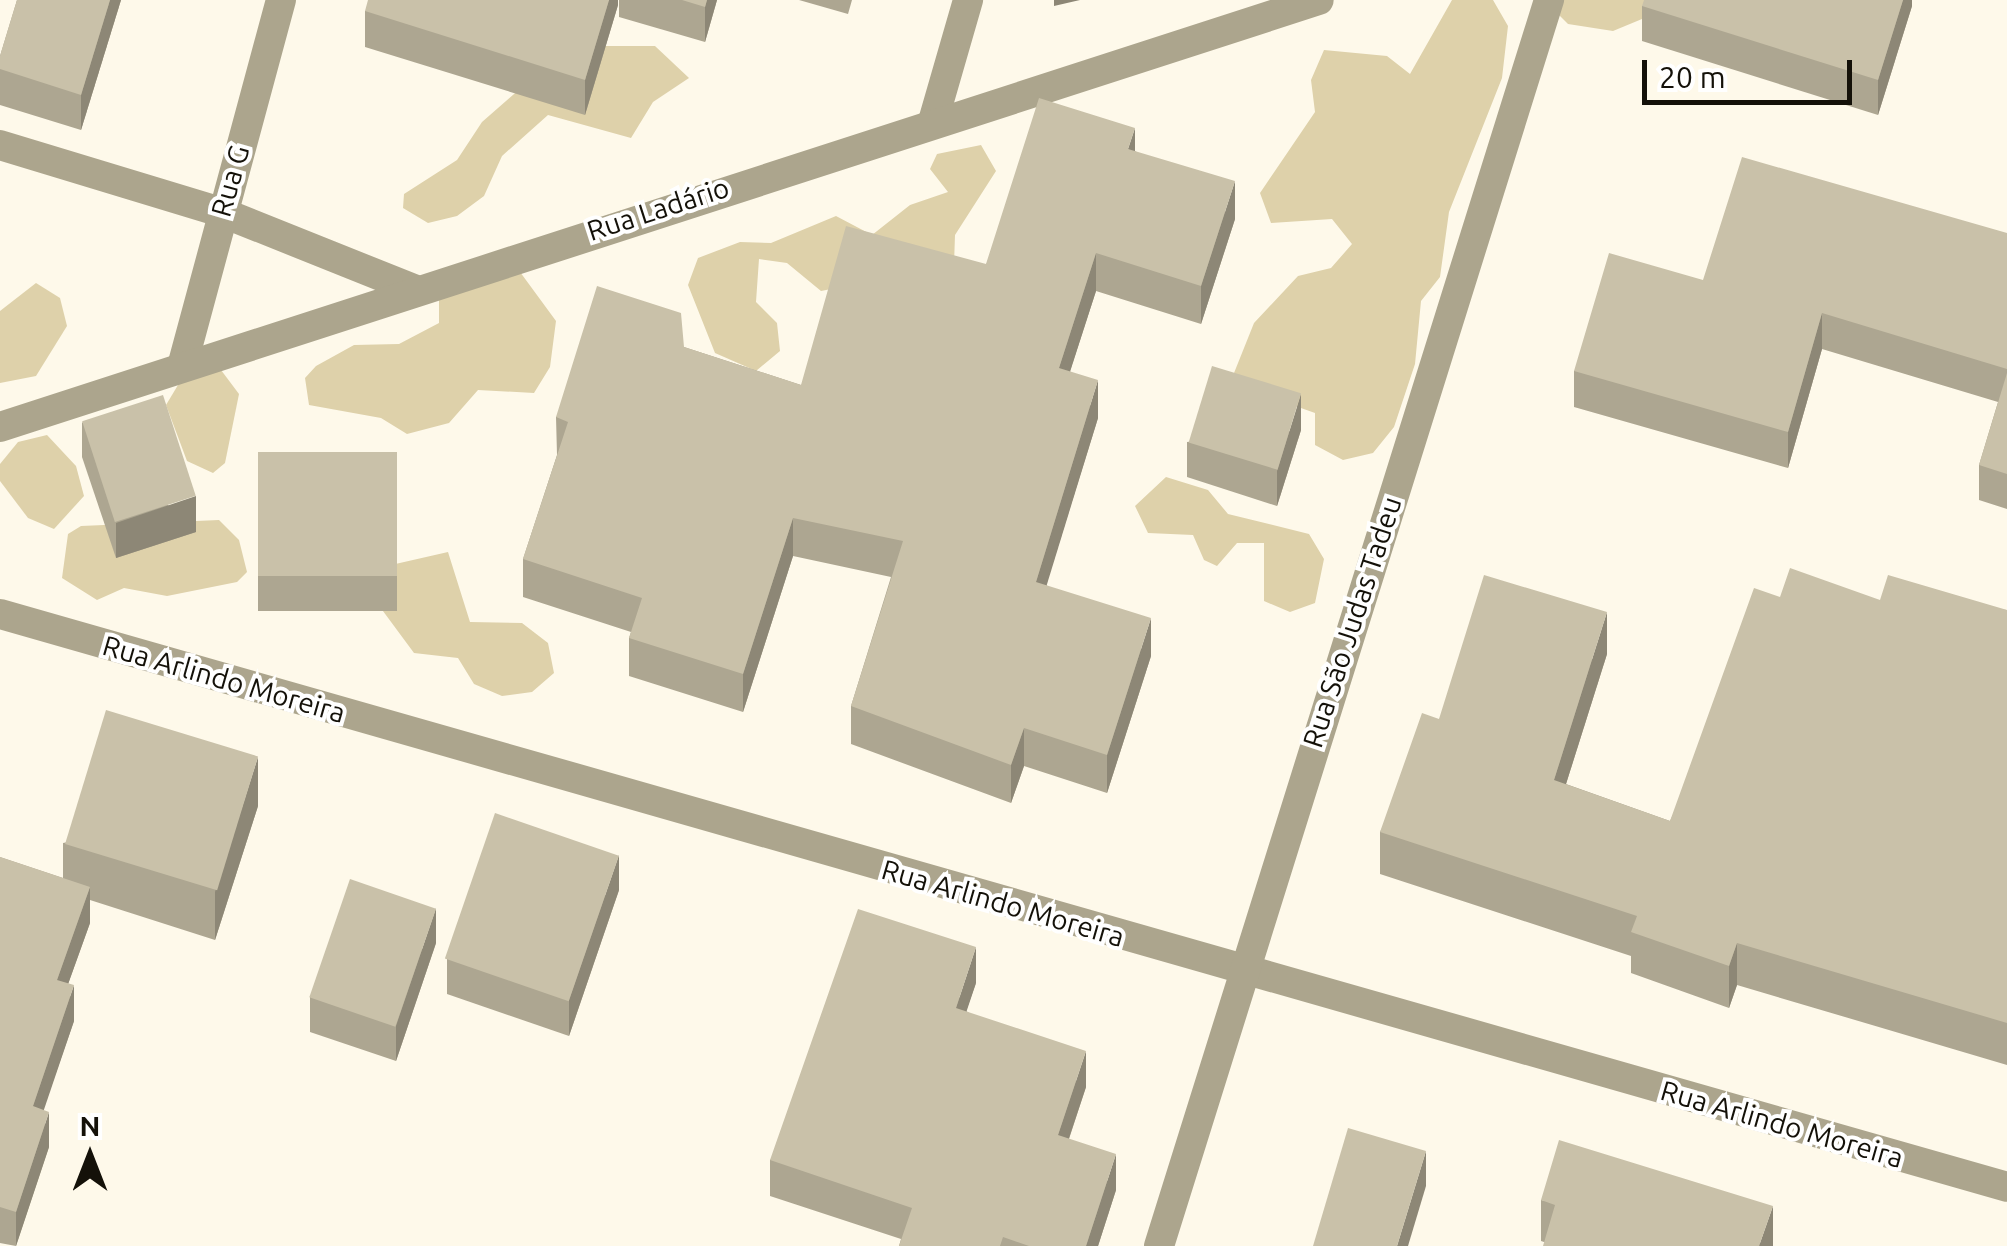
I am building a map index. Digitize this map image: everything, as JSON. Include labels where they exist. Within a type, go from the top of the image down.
[{"type":"street","name":"Rua G","points":[[183,362],[281,0]]},
{"type":"street","points":[[934,118],[968,0]]},
{"type":"street","name":"Rua Ladário","points":[[0,427],[183,362],[934,118],[1319,0]]},
{"type":"street","name":"Rua São Judas Tadeu","points":[[1159,1246],[1241,972],[1548,0]]},
{"type":"street","points":[[0,146],[221,212],[414,288]]},
{"type":"street","name":"Rua Arlindo Moreira","points":[[0,614],[1241,972],[2007,1187]]},
{"type":"shaded area","points":[[1452,0],[1493,0],[1508,26],[1502,78],[1449,212],[1440,277],[1421,301],[1415,364],[1394,427],[1373,453],[1343,460],[1315,445],[1315,413],[1230,383],[1254,323],[1298,276],[1331,268],[1352,244],[1332,219],[1271,223],[1260,193],[1315,112],[1311,80],[1324,50],[1387,56],[1410,74]]},
{"type":"shaded area","points":[[1544,0],[1655,0],[1642,19],[1613,31],[1568,24]]},
{"type":"shaded area","points":[[597,46],[655,46],[689,78],[653,102],[631,138],[548,115],[502,156],[484,196],[457,216],[428,223],[403,208],[404,194],[457,160],[482,122],[552,61]]},
{"type":"shaded area","points":[[981,145],[996,171],[955,235],[954,265],[821,291],[787,263],[759,259],[756,302],[777,323],[780,351],[756,371],[715,353],[688,285],[698,258],[740,242],[771,243],[836,216],[872,235],[910,205],[948,192],[930,169],[937,154]]},
{"type":"shaded area","points":[[512,261],[556,321],[550,367],[534,393],[478,390],[449,423],[407,434],[381,418],[309,405],[305,378],[316,366],[354,345],[399,344],[439,323],[439,294]]},
{"type":"shaded area","points":[[36,283],[60,298],[67,326],[36,376],[0,383],[0,311]]},
{"type":"shaded area","points":[[221,370],[239,394],[225,463],[213,473],[187,461],[166,405],[181,380]]},
{"type":"shaded area","points":[[47,435],[76,466],[84,496],[54,529],[28,518],[0,481],[0,464],[18,442]]},
{"type":"shaded area","points":[[1166,477],[1208,490],[1228,514],[1309,534],[1324,559],[1315,603],[1290,612],[1264,601],[1264,543],[1237,543],[1217,566],[1204,560],[1193,535],[1148,533],[1135,506]]},
{"type":"shaded area","points":[[219,520],[239,540],[247,572],[237,582],[167,596],[124,588],[97,600],[62,578],[68,534],[81,526]]},
{"type":"shaded area","points":[[448,552],[470,622],[522,623],[548,643],[554,673],[532,692],[502,696],[474,684],[458,658],[414,653],[380,607],[391,565]]},
{"type":"building","points":[[17,0],[110,0],[81,95],[0,69],[0,56]]},
{"type":"building","points":[[368,0],[609,0],[585,80],[365,11]]},
{"type":"building","points":[[682,0],[707,0],[705,7]]},
{"type":"building","points":[[1644,0],[1903,0],[1878,80],[1642,6]]},
{"type":"building","points":[[1039,98],[1135,128],[1128,149],[1235,181],[1201,286],[1096,253],[1059,368],[1098,380],[1036,582],[1151,618],[1107,755],[1024,728],[1011,765],[851,706],[903,541],[793,518],[743,674],[629,638],[642,598],[523,559],[568,422],[556,417],[597,286],[681,313],[684,347],[801,385],[846,226],[986,264]]},
{"type":"building","points":[[1742,157],[2007,233],[2007,369],[1822,313],[1788,432],[1574,371],[1609,253],[1703,280]]},
{"type":"building","points":[[1212,366],[1301,393],[1278,470],[1189,443]]},
{"type":"building","points":[[2007,373],[2007,474],[1979,465]]},
{"type":"building","points":[[163,395],[196,496],[115,522],[82,421]]},
{"type":"building","points":[[258,452],[397,452],[397,576],[258,576]]},
{"type":"building","points":[[1790,568],[1880,600],[1888,575],[2007,610],[2007,1023],[1737,943],[1729,966],[1631,932],[1637,916],[1380,832],[1422,713],[1439,719],[1484,575],[1607,612],[1554,780],[1670,821],[1754,588],[1780,597]]},
{"type":"building","points":[[106,710],[258,756],[217,890],[65,844]]},
{"type":"building","points":[[495,813],[619,856],[569,1001],[445,959]]},
{"type":"building","points":[[0,857],[90,887],[57,980],[74,985],[33,1106],[49,1112],[16,1212],[0,1207]]},
{"type":"building","points":[[350,879],[436,909],[395,1027],[309,997]]},
{"type":"building","points":[[858,909],[976,947],[956,1008],[1086,1051],[1058,1135],[1116,1154],[1086,1246],[1029,1246],[1003,1237],[1000,1246],[899,1246],[912,1208],[770,1160]]},
{"type":"building","points":[[1348,1128],[1426,1151],[1397,1246],[1313,1246]]},
{"type":"building","points":[[1559,1140],[1773,1206],[1759,1246],[1543,1246],[1555,1205],[1541,1200]]}]
